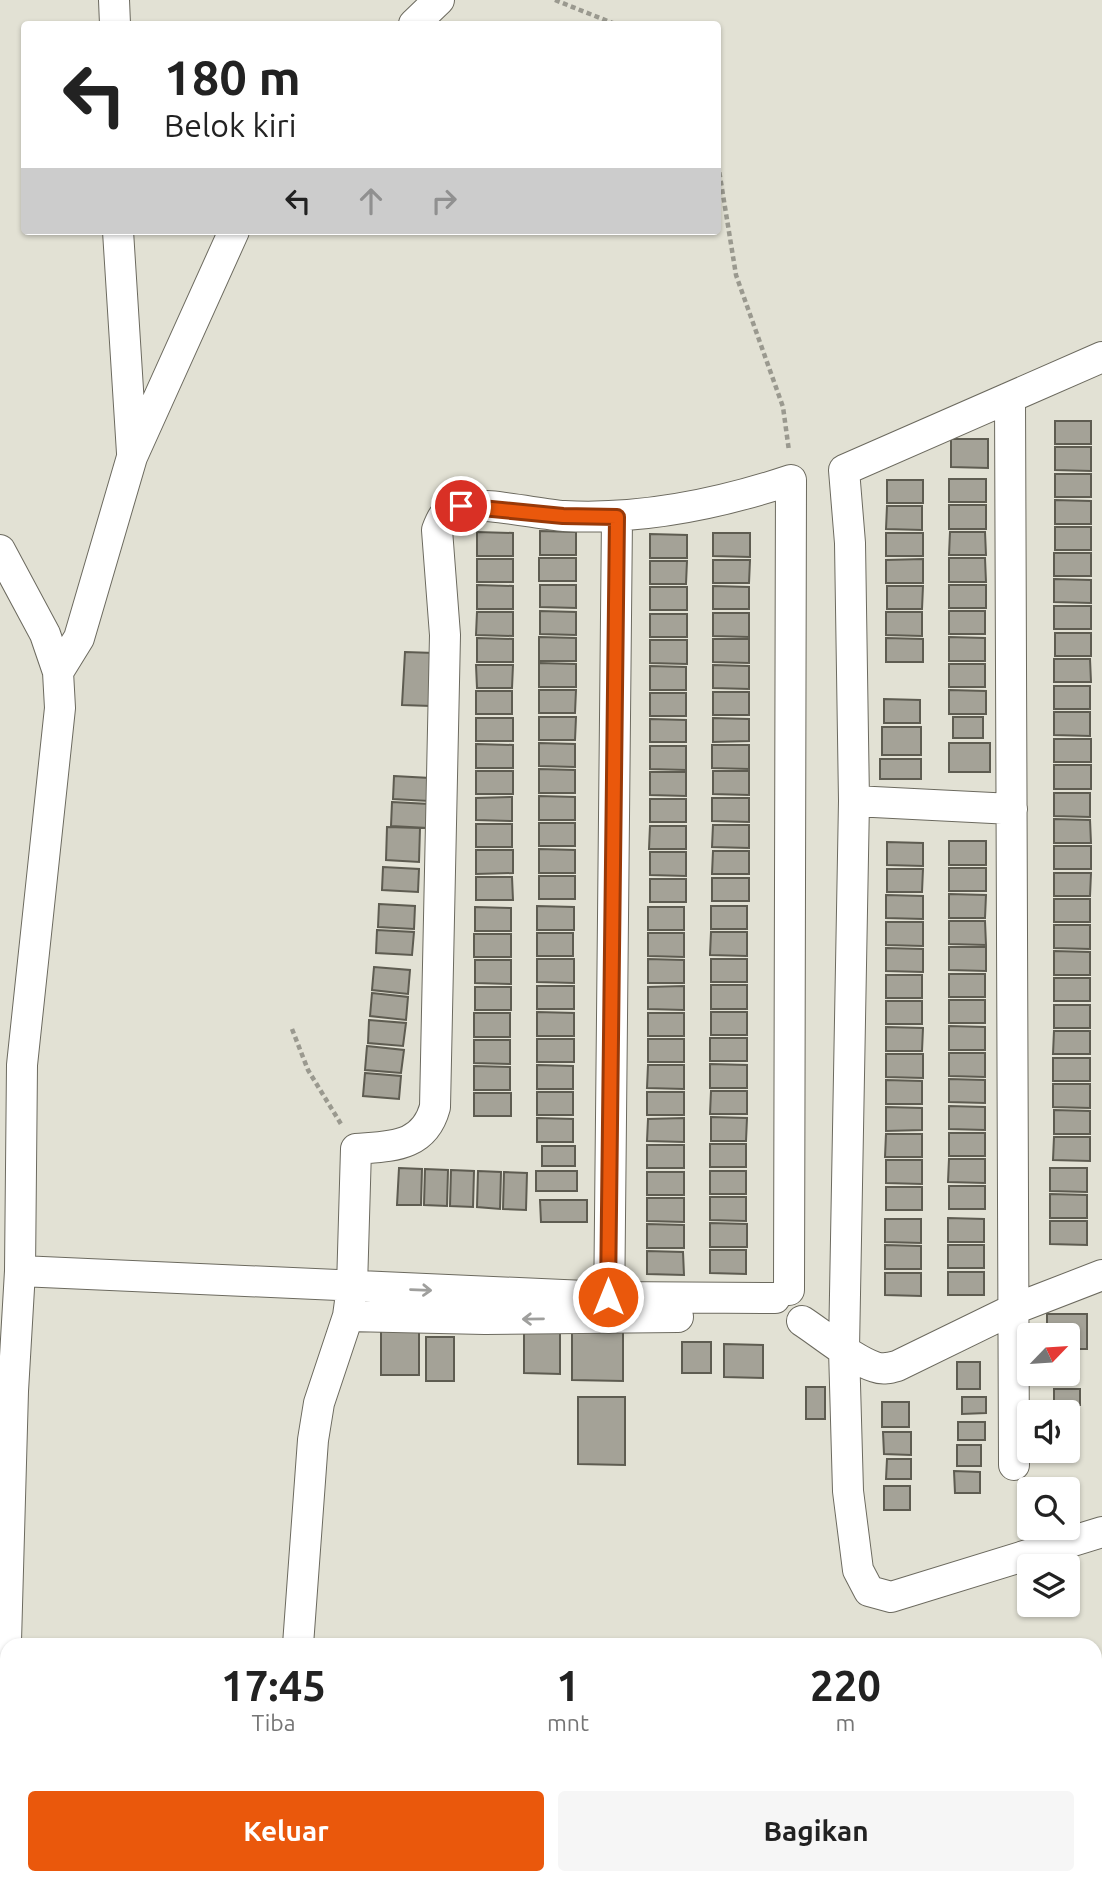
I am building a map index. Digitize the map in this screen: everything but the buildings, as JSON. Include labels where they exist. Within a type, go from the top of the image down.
[{"type":"street","points":[[114,0],[115,21]]},
{"type":"street","points":[[417,21],[438,0]]},
{"type":"street","points":[[118,235],[132,457]]},
{"type":"street","points":[[58,672],[79,638],[132,457],[232,235]]},
{"type":"street","points":[[1102,357],[844,470],[850,543],[854,802],[844,1349],[848,1491],[858,1570],[869,1591],[891,1597],[1102,1532]]},
{"type":"street","points":[[1010,398],[1014,1465]]},
{"type":"street","points":[[299,1638],[318,1403],[348,1316],[352,1287],[356,1149],[410,1142],[422,1132],[435,1107],[445,635],[437,530],[440,522],[453,508],[469,505],[563,516],[617,517],[736,498],[791,480],[779,1301]]},
{"type":"street","points":[[608,1307],[617,517]]},
{"type":"street","points":[[0,550],[45,634],[58,672],[60,708],[22,1065],[20,1271],[13,1391],[7,1638]]},
{"type":"street","points":[[854,802],[1012,809]]},
{"type":"street","points":[[20,1271],[352,1287],[485,1306]]},
{"type":"street","points":[[348,1316],[485,1306],[608,1307],[779,1301],[799,1293],[806,1301],[807,1312],[802,1321],[876,1368],[892,1367],[1014,1308],[1102,1275]]},
{"type":"path","points":[[555,0],[608,21]]},
{"type":"path","points":[[721,182],[736,275],[786,418],[791,480]]},
{"type":"path","points":[[292,1029],[308,1069],[356,1149]]},
{"type":"route","points":[[461,506],[563,516],[617,517],[608,1297]]}]
